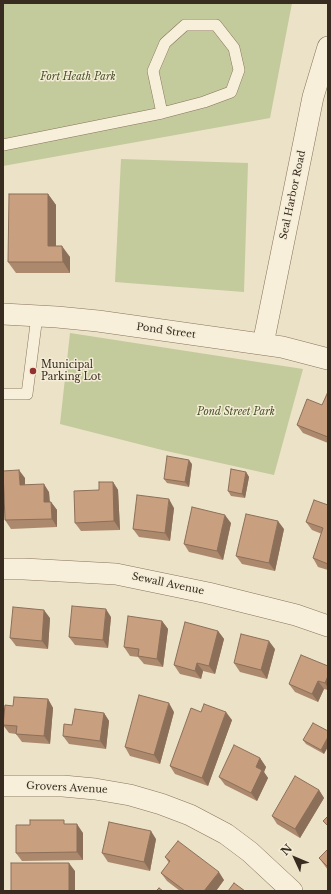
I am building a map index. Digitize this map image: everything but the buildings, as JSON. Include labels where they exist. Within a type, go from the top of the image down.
[{"type":"street","name":"Seal Harbor Road","points":[[263,344],[313,97],[328,47]]},
{"type":"street","name":"Pond Street","points":[[3,314],[98,320],[263,344],[298,351],[328,360]]},
{"type":"street","name":"Sewall Avenue","points":[[3,569],[116,574],[208,593],[296,615],[328,626]]},
{"type":"street","name":"Grovers Avenue","points":[[3,786],[63,786],[101,790],[130,795],[171,808],[203,821],[226,834],[250,852],[292,891]]},
{"type":"lane","points":[[3,145],[162,113],[204,102],[230,92],[239,70],[234,48],[216,25],[185,25],[165,43],[153,71],[162,113]]},
{"type":"lane","points":[[3,394],[27,394],[37,316]]},
{"type":"green space","name":"Fort Heath Park","points":[[3,3],[292,3],[270,118],[3,166]]},
{"type":"green space","points":[[121,159],[248,163],[244,292],[115,282]]},
{"type":"green space","name":"Pond Street Park","points":[[70,333],[303,369],[274,475],[162,450],[60,424]]},
{"type":"place","name":"Municipal Parking Lot","points":[[33,371]]}]
